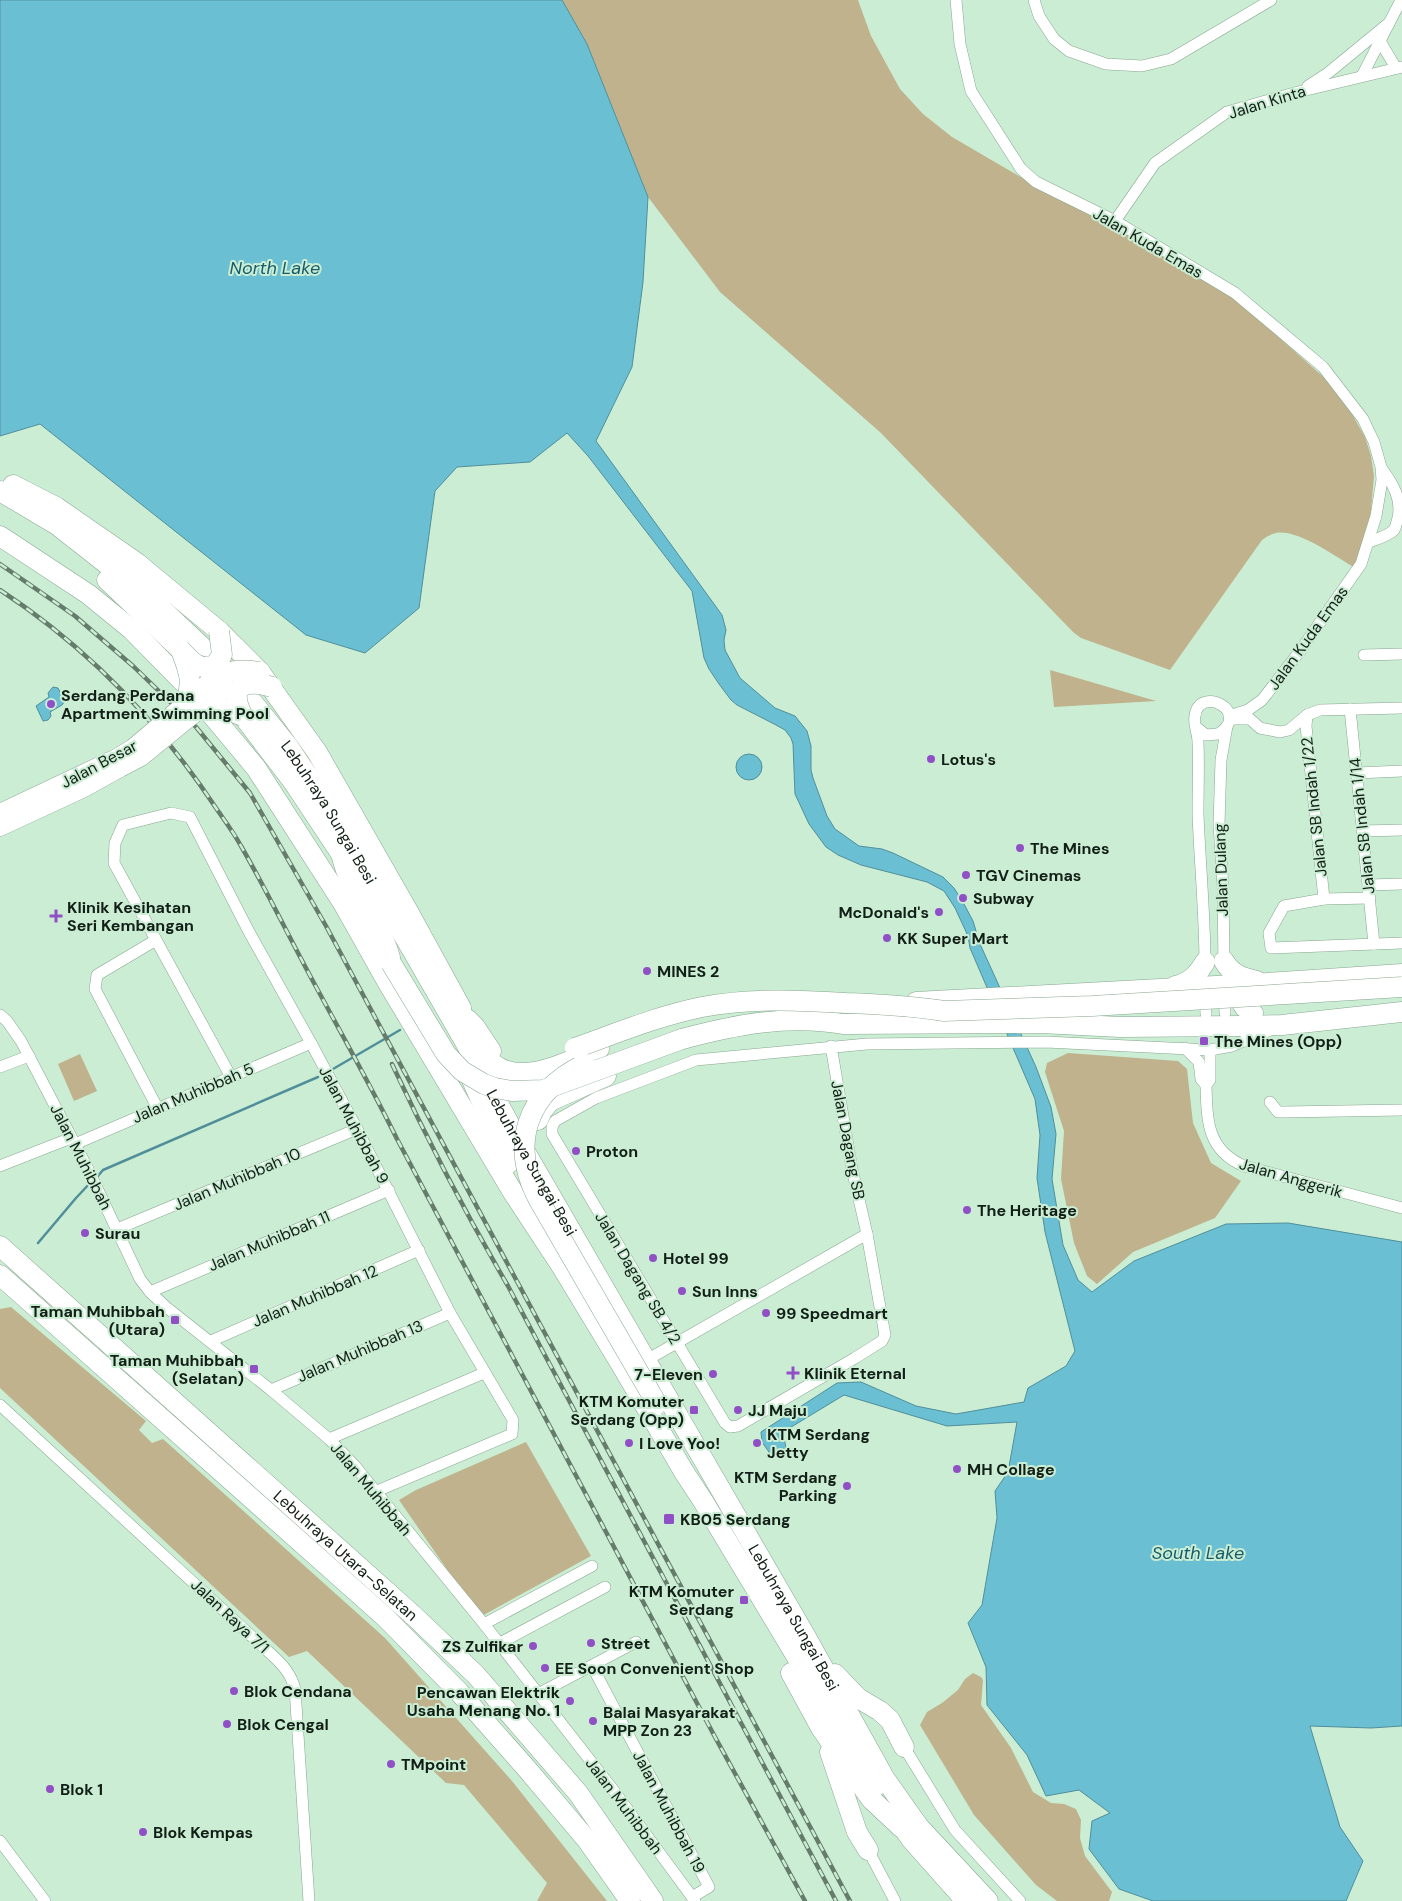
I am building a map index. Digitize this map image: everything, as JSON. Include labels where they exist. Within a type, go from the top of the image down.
[{"type":"highway","points":[[0,478],[56,507],[116,547],[219,631],[266,679],[317,752],[409,913],[467,1019],[479,1046],[490,1062],[502,1070],[527,1074],[546,1070],[662,1025],[718,1012],[761,1008],[973,1000],[1402,974]]},
{"type":"highway","name":"Lebuhraya Sungai Besi","points":[[0,491],[57,525],[150,598],[201,646],[254,704],[288,746],[309,776],[404,936],[645,1362],[810,1644],[885,1779],[919,1827],[988,1901]]},
{"type":"highway","points":[[0,507],[31,524],[91,567],[121,592],[196,665],[206,668],[215,665],[222,655],[219,631]]},
{"type":"highway","name":"Lebuhraya Sungai Besi","points":[[0,536],[88,594],[131,629],[192,691],[256,768],[343,903],[388,983],[514,1194],[562,1267],[871,1782],[904,1830],[966,1901]]},
{"type":"highway","points":[[180,649],[190,676],[190,692],[193,706],[225,709],[243,716]]},
{"type":"highway","points":[[210,680],[231,670],[249,670],[266,679]]},
{"type":"highway","points":[[266,679],[241,686],[236,699],[243,716],[294,782],[341,856],[353,871],[384,923],[472,1079],[518,1181],[555,1243],[562,1267]]},
{"type":"highway","points":[[275,796],[295,811],[303,821],[446,1054],[462,1071],[495,1088],[520,1091],[543,1090],[682,1040],[727,1028],[762,1023],[816,1020],[843,1024],[981,1023],[1043,1032],[1120,1027],[1282,1025],[1402,1012]]},
{"type":"highway","points":[[341,856],[344,866],[388,950],[391,963]]},
{"type":"highway","points":[[384,871],[385,880],[398,912],[404,936]]},
{"type":"highway","points":[[1164,988],[1190,980],[1214,961],[1240,976],[1259,984]]},
{"type":"highway","points":[[1253,1013],[1244,1007],[1240,1000],[1243,991],[1259,984]]},
{"type":"highway","points":[[1164,988],[1178,992],[1182,1000],[1181,1008],[1178,1011],[1165,1015]]},
{"type":"highway","points":[[727,1541],[725,1522],[530,1182],[525,1163],[526,1131],[536,1106],[545,1093],[561,1078],[585,1064],[671,1034],[719,1022],[790,1014],[920,1014],[944,1011],[1102,1005],[1402,988]]},
{"type":"highway","points":[[467,1019],[493,1053],[504,1061],[520,1064],[543,1060],[668,1015],[728,1003],[774,1000],[810,1001],[921,1007],[944,1011]]},
{"type":"highway","points":[[1043,1032],[1057,1019],[1253,1013],[1402,1004]]},
{"type":"highway","points":[[548,1190],[533,1141],[533,1134],[542,1111],[550,1101],[602,1078],[697,1045],[757,1034],[822,1028],[843,1024]]},
{"type":"highway","name":"Lebuhraya Utara–Selatan","points":[[0,1246],[414,1616],[476,1675],[578,1792],[653,1901]]},
{"type":"highway","name":"Lebuhraya Utara–Selatan","points":[[0,1276],[385,1617],[459,1692],[527,1769],[587,1840],[630,1901]]},
{"type":"highway","points":[[703,1501],[708,1522],[821,1728],[872,1800],[904,1830]]},
{"type":"highway","points":[[810,1644],[848,1689],[890,1720],[904,1747]]},
{"type":"highway","points":[[821,1728],[857,1832],[868,1850]]},
{"type":"highway","points":[[885,1779],[878,1742],[881,1734],[890,1732],[904,1747]]},
{"type":"highway","points":[[868,1850],[850,1806],[853,1797],[862,1795],[872,1800]]},
{"type":"main road","name":"Jalan Besar","points":[[0,813],[118,764],[141,757],[193,706],[224,689],[222,680],[217,678],[210,680]]},
{"type":"main road","name":"Jalan Besar","points":[[0,827],[82,789],[118,764]]},
{"type":"street","name":"Jalan Kuda Emas","points":[[956,0],[960,44],[971,91],[1021,169],[1036,182],[1115,221],[1235,292],[1323,367],[1363,420],[1374,442],[1381,467],[1382,480],[1376,516],[1361,564],[1300,651],[1262,700],[1248,710],[1228,720]]},
{"type":"street","points":[[1034,0],[1039,16],[1054,39],[1069,51],[1106,64],[1142,66],[1170,59],[1271,0]]},
{"type":"street","points":[[1362,76],[1401,0]]},
{"type":"street","points":[[1298,92],[1328,73],[1389,23]]},
{"type":"street","points":[[1380,41],[1399,68]]},
{"type":"street","name":"Jalan Kinta","points":[[1115,221],[1155,163],[1227,112],[1298,92],[1399,68]]},
{"type":"street","name":"Jalan Kuda Emas","points":[[1369,542],[1394,530],[1400,512],[1395,487],[1381,467]]},
{"type":"street","points":[[1364,655],[1402,654]]},
{"type":"street","points":[[1228,720],[1223,705],[1212,701],[1206,702],[1196,710],[1194,717],[1196,727],[1200,732],[1212,736],[1218,734],[1228,720],[1250,719],[1260,728],[1280,732],[1289,730],[1316,710],[1402,708]]},
{"type":"street","name":"Jalan SB Indah 1/14","points":[[1350,708],[1374,944]]},
{"type":"street","name":"Jalan SB Indah 1/22","points":[[1307,715],[1324,900]]},
{"type":"street","name":"Jalan Dulang","points":[[1215,1014],[1214,961],[1222,888],[1219,816],[1221,760],[1228,720]]},
{"type":"street","name":"Jalan Dulang","points":[[1196,727],[1198,736],[1198,814],[1203,888],[1214,961],[1215,1014]]},
{"type":"street","points":[[1357,772],[1402,770]]},
{"type":"street","name":"Jalan Muhibbah 9","points":[[156,940],[114,863],[115,843],[123,826],[171,813],[190,817],[248,930],[357,1129],[420,1250],[450,1313],[513,1420],[512,1434],[377,1491]]},
{"type":"street","points":[[1363,831],[1402,830]]},
{"type":"street","points":[[1369,885],[1402,884]]},
{"type":"street","points":[[1203,888],[1222,888]]},
{"type":"street","points":[[1370,898],[1324,900],[1284,906],[1269,933],[1271,948],[1402,943]]},
{"type":"street","points":[[158,1108],[95,990],[98,975],[156,940],[230,1077]]},
{"type":"street","name":"Jalan Muhibbah","points":[[0,1015],[22,1041],[89,1171],[132,1264],[150,1292],[166,1307],[271,1390],[329,1440],[377,1491],[484,1624],[627,1808],[693,1899]]},
{"type":"street","points":[[831,1046],[980,1043],[1043,1032],[1210,1050],[1232,1046],[1282,1025]]},
{"type":"street","name":"Jalan Muhibbah 5","points":[[0,1166],[73,1141],[158,1108],[311,1043]]},
{"type":"street","name":"Jalan Dagang SB 4/2","points":[[730,1427],[725,1423],[552,1134],[552,1127],[555,1121],[596,1098],[696,1060],[831,1046]]},
{"type":"street","name":"Jalan Dagang SB","points":[[730,1427],[738,1426],[882,1341],[885,1334],[867,1234],[852,1169],[831,1046]]},
{"type":"street","name":"Jalan Anggerik","points":[[1185,1048],[1199,1062],[1202,1079],[1206,1085],[1209,1128],[1222,1153],[1234,1162],[1270,1174],[1402,1208]]},
{"type":"street","name":"Jalan Anggerik","points":[[1206,1085],[1210,1080],[1210,1050]]},
{"type":"street","points":[[0,1067],[29,1056]]},
{"type":"street","points":[[1270,1102],[1278,1112],[1402,1110]]},
{"type":"street","name":"Jalan Muhibbah 10","points":[[117,1229],[357,1129]]},
{"type":"street","name":"Jalan Muhibbah 11","points":[[150,1292],[388,1190]]},
{"type":"street","points":[[645,1362],[867,1234]]},
{"type":"street","name":"Jalan Muhibbah 12","points":[[210,1341],[420,1250]]},
{"type":"street","name":"Jalan Muhibbah 13","points":[[271,1390],[450,1313]]},
{"type":"street","points":[[329,1440],[484,1373]]},
{"type":"street","name":"Jalan Raya 7/1","points":[[0,1405],[272,1655],[293,1679],[309,1901]]},
{"type":"street","points":[[484,1624],[592,1566]]},
{"type":"street","points":[[498,1644],[605,1587]]},
{"type":"street","points":[[538,1694],[636,1642]]},
{"type":"street","name":"Jalan Muhibbah 19","points":[[592,1666],[709,1887],[693,1899]]},
{"type":"street","points":[[904,1747],[955,1830],[1020,1901]]},
{"type":"street","points":[[0,1841],[45,1901]]},
{"type":"street","points":[[868,1850],[895,1901]]},
{"type":"shaded area","points":[[562,0],[858,0],[871,36],[900,89],[923,114],[952,137],[1031,183],[1094,214],[1238,301],[1328,381],[1352,414],[1365,437],[1371,456],[1374,476],[1370,522],[1355,568],[1306,539],[1285,533],[1274,533],[1262,540],[1170,670],[1081,638],[1073,632],[881,433],[720,292],[648,197],[587,44]]},
{"type":"shaded area","points":[[1050,670],[1156,701],[1054,707]]},
{"type":"shaded area","points":[[1068,1053],[1178,1061],[1187,1069],[1193,1123],[1211,1163],[1241,1181],[1215,1218],[1133,1252],[1097,1284],[1087,1276],[1074,1243],[1061,1179],[1064,1131],[1045,1072],[1047,1063]]},
{"type":"shaded area","points":[[80,1054],[97,1091],[74,1101],[58,1064]]},
{"type":"shaded area","points":[[11,1307],[146,1421],[139,1430],[152,1443],[163,1439],[385,1638],[512,1781],[607,1901],[537,1901],[547,1883],[464,1785],[446,1783],[307,1651],[289,1657],[0,1388],[0,1309]]},
{"type":"shaded area","points":[[526,1442],[591,1556],[480,1617],[399,1500],[416,1490]]},
{"type":"shaded area","points":[[973,1673],[983,1680],[981,1705],[1011,1748],[1033,1792],[1051,1803],[1064,1804],[1076,1809],[1081,1820],[1080,1838],[1085,1856],[1112,1892],[1109,1901],[1057,1901],[1036,1885],[974,1815],[920,1725],[927,1712],[958,1690],[965,1679]]},
{"type":"water","points":[[0,0],[562,0],[587,44],[648,197],[643,282],[632,367],[596,441],[722,615],[726,630],[725,650],[740,678],[775,708],[795,716],[807,731],[811,746],[813,778],[827,816],[835,829],[859,846],[882,849],[893,853],[943,877],[954,888],[963,902],[1036,1067],[1051,1107],[1056,1134],[1052,1179],[1063,1245],[1078,1280],[1092,1292],[1134,1261],[1226,1224],[1288,1223],[1402,1242],[1402,1726],[1371,1728],[1310,1726],[1340,1827],[1363,1861],[1346,1901],[1153,1901],[1119,1889],[1089,1849],[1092,1821],[1110,1813],[1079,1790],[1046,1796],[1027,1755],[987,1705],[986,1667],[968,1623],[982,1605],[997,1518],[995,1491],[1008,1472],[1017,1422],[947,1426],[844,1395],[783,1432],[786,1448],[771,1455],[762,1442],[761,1432],[837,1383],[861,1382],[916,1406],[956,1414],[1024,1402],[1028,1388],[1066,1366],[1075,1351],[1045,1232],[1037,1178],[1040,1135],[1035,1099],[970,948],[968,936],[955,908],[944,891],[927,882],[861,865],[838,855],[826,847],[809,824],[795,794],[793,744],[791,738],[785,730],[737,705],[719,684],[704,658],[692,591],[588,456],[567,433],[530,462],[457,467],[435,491],[419,608],[365,653],[306,635],[40,424],[0,436]]},
{"type":"water","name":"Serdang Perdana Apartment Swimming Pool","points":[[53,687],[58,688],[65,701],[50,712],[51,716],[48,720],[43,721],[36,706],[49,697],[48,693]]},
{"type":"water","points":[[749,754],[758,758],[762,767],[758,776],[749,780],[740,776],[736,767],[740,758]]},
{"type":"waterway","points":[[333,1069],[400,1030]]},
{"type":"waterway","points":[[97,1177],[103,1170],[318,1077]]},
{"type":"waterway","points":[[38,1243],[91,1182]]},
{"type":"railway","points":[[0,564],[75,616],[133,666],[196,727],[250,793],[326,926],[850,1901]]},
{"type":"railway","points":[[0,590],[32,612],[92,661],[146,716],[194,776],[235,836],[367,1080],[715,1737],[805,1901]]},
{"type":"railway","points":[[392,1064],[462,1204],[508,1286],[836,1901]]},
{"type":"place","name":"Serdang Perdana Apartment Swimming Pool","points":[[51,704]]},
{"type":"place","name":"Lotus's","points":[[931,759]]},
{"type":"place","name":"The Mines","points":[[1020,848]]},
{"type":"place","name":"TGV Cinemas","points":[[966,875]]},
{"type":"place","name":"Subway","points":[[963,898]]},
{"type":"place","name":"McDonald's","points":[[939,912]]},
{"type":"place","name":"Klinik Kesihatan Seri Kembangan","points":[[56,916]]},
{"type":"place","name":"KK Super Mart","points":[[887,938]]},
{"type":"place","name":"MINES 2","points":[[647,971]]},
{"type":"place","name":"The Mines (Opp)","points":[[1204,1041]]},
{"type":"place","name":"Proton","points":[[576,1151]]},
{"type":"place","name":"The Heritage","points":[[967,1210]]},
{"type":"place","name":"Surau","points":[[85,1233]]},
{"type":"place","name":"Hotel 99","points":[[653,1258]]},
{"type":"place","name":"Sun Inns","points":[[682,1291]]},
{"type":"place","name":"99 Speedmart","points":[[766,1313]]},
{"type":"place","name":"Taman Muhibbah (Utara)","points":[[175,1320]]},
{"type":"place","name":"Taman Muhibbah (Selatan)","points":[[254,1369]]},
{"type":"place","name":"Klinik Eternal","points":[[793,1373]]},
{"type":"place","name":"7-Eleven","points":[[713,1374]]},
{"type":"place","name":"KTM Komuter Serdang (Opp)","points":[[694,1410]]},
{"type":"place","name":"JJ Maju","points":[[738,1410]]},
{"type":"place","name":"I Love Yoo!","points":[[629,1443]]},
{"type":"place","name":"KTM Serdang Jetty","points":[[757,1443]]},
{"type":"place","name":"MH Collage","points":[[957,1469]]},
{"type":"place","name":"KTM Serdang Parking","points":[[847,1486]]},
{"type":"place","name":"KB05 Serdang","points":[[669,1519]]},
{"type":"place","name":"KTM Komuter Serdang","points":[[744,1600]]},
{"type":"place","name":"Street","points":[[591,1643]]},
{"type":"place","name":"ZS Zulfikar","points":[[533,1646]]},
{"type":"place","name":"EE Soon Convenient Shop","points":[[545,1668]]},
{"type":"place","name":"Blok Cendana","points":[[234,1691]]},
{"type":"place","name":"Pencawan Elektrik Usaha Menang No. 1","points":[[570,1701]]},
{"type":"place","name":"Balai Masyarakat MPP Zon 23","points":[[593,1721]]},
{"type":"place","name":"Blok Cengal","points":[[227,1724]]},
{"type":"place","name":"TMpoint","points":[[391,1764]]},
{"type":"place","name":"Blok 1","points":[[50,1789]]},
{"type":"place","name":"Blok Kempas","points":[[143,1832]]},
{"type":"water label","name":"North Lake","points":[[275,268]]},
{"type":"water label","name":"South Lake","points":[[1198,1553]]}]
